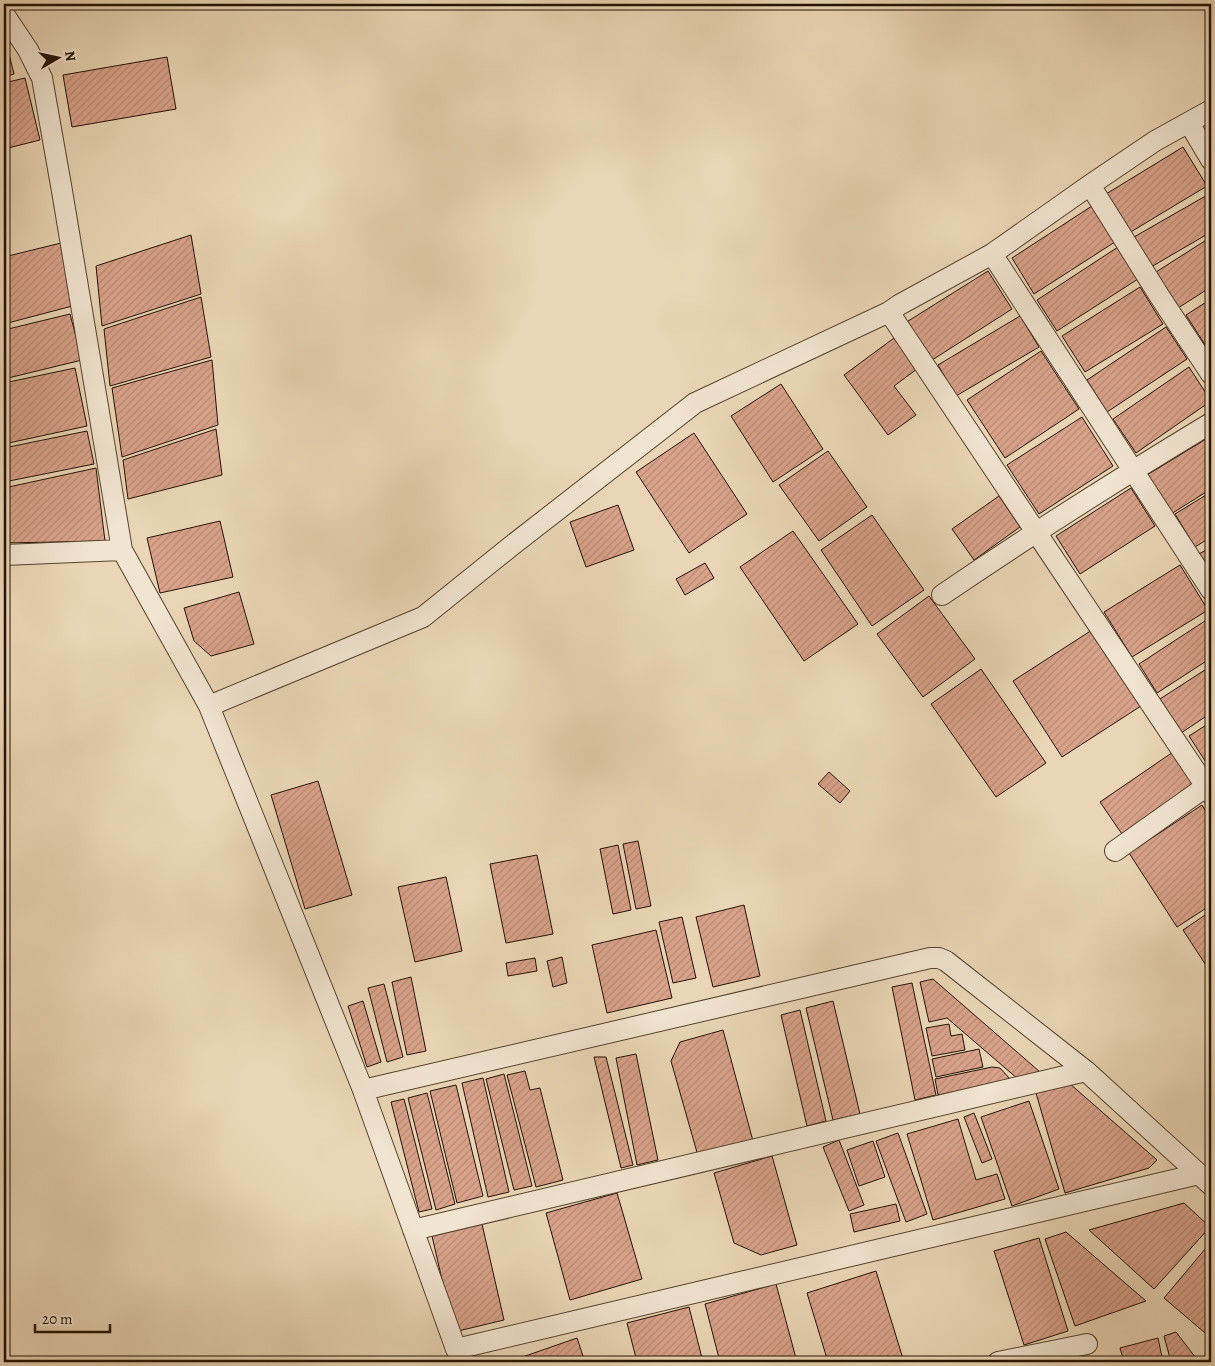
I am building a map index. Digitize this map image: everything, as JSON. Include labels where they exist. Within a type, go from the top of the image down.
[{"type":"street","points":[[4,14],[28,50],[42,78],[122,550],[209,706],[363,1090],[459,1356],[1205,1179]]},
{"type":"street","points":[[209,706],[423,617],[696,403],[889,312],[992,254],[1090,184],[1155,141],[1211,110]]},
{"type":"street","points":[[1189,123],[1211,160]]},
{"type":"street","points":[[1090,184],[1160,297],[1211,374]]},
{"type":"street","points":[[992,254],[1211,590]]},
{"type":"street","points":[[889,312],[1035,532],[1210,788],[1115,851]]},
{"type":"street","points":[[942,595],[1035,532],[1132,470],[1211,423]]},
{"type":"street","points":[[4,555],[122,550]]},
{"type":"street","points":[[363,1090],[930,958],[939,958],[946,961],[1086,1071],[1205,1179]]},
{"type":"street","points":[[413,1230],[1086,1071]]},
{"type":"street","points":[[998,1362],[1087,1344]]},
{"type":"building","points":[[7,46],[14,74],[4,77],[4,47]]},
{"type":"building","points":[[167,57],[176,109],[72,127],[63,75]]},
{"type":"building","points":[[25,78],[40,140],[4,149],[4,83]]},
{"type":"building","points":[[1183,147],[1207,186],[1129,233],[1106,194]]},
{"type":"building","points":[[1209,194],[1211,198],[1211,232],[1151,267],[1134,237]]},
{"type":"building","points":[[1095,204],[1118,240],[1034,294],[1012,258]]},
{"type":"building","points":[[191,235],[201,294],[102,326],[96,266]]},
{"type":"building","points":[[1211,237],[1211,287],[1178,308],[1156,272]]},
{"type":"building","points":[[61,243],[76,305],[4,324],[4,257]]},
{"type":"building","points":[[1118,247],[1138,279],[1057,331],[1037,300]]},
{"type":"building","points":[[988,271],[1012,309],[929,362],[905,323]]},
{"type":"building","points":[[1140,287],[1163,324],[1085,372],[1062,336]]},
{"type":"building","points":[[201,297],[211,357],[110,386],[104,329]]},
{"type":"building","points":[[1211,299],[1211,354],[1186,315]]},
{"type":"building","points":[[70,314],[82,360],[4,379],[4,330]]},
{"type":"building","points":[[1020,316],[1039,347],[956,396],[938,365]]},
{"type":"building","points":[[1166,327],[1187,359],[1107,412],[1087,380]]},
{"type":"building","points":[[894,338],[917,369],[894,386],[916,415],[888,435],[844,375]]},
{"type":"building","points":[[1041,351],[1079,409],[1005,458],[967,400]]},
{"type":"building","points":[[212,360],[218,425],[122,457],[112,388]]},
{"type":"building","points":[[1189,367],[1211,401],[1136,453],[1113,419]]},
{"type":"building","points":[[75,368],[87,426],[4,444],[4,383]]},
{"type":"building","points":[[781,384],[823,449],[773,482],[731,416]]},
{"type":"building","points":[[1082,417],[1113,466],[1039,514],[1007,465]]},
{"type":"building","points":[[216,429],[222,475],[128,499],[123,460]]},
{"type":"building","points":[[87,431],[94,464],[4,482],[4,448]]},
{"type":"building","points":[[694,433],[747,514],[689,553],[636,472]]},
{"type":"building","points":[[1211,436],[1211,489],[1171,514],[1147,475]]},
{"type":"building","points":[[828,451],[867,507],[819,541],[779,485]]},
{"type":"building","points":[[96,468],[105,541],[4,543],[4,488]]},
{"type":"building","points":[[1131,488],[1155,526],[1080,574],[1056,536]]},
{"type":"building","points":[[1211,492],[1211,537],[1195,547],[1175,514]]},
{"type":"building","points":[[999,496],[1020,527],[974,560],[952,529]]},
{"type":"building","points":[[618,505],[634,550],[586,567],[570,522]]},
{"type":"building","points":[[872,515],[924,590],[872,626],[821,550]]},
{"type":"building","points":[[220,521],[233,577],[160,593],[147,538]]},
{"type":"building","points":[[793,531],[858,624],[804,661],[740,567]]},
{"type":"building","points":[[1211,547],[1211,575],[1199,554]]},
{"type":"building","points":[[705,563],[714,578],[685,595],[676,579]]},
{"type":"building","points":[[1180,565],[1208,610],[1132,657],[1104,612]]},
{"type":"building","points":[[239,592],[254,644],[211,656],[194,641],[184,608]]},
{"type":"building","points":[[929,596],[975,659],[923,697],[877,634]]},
{"type":"building","points":[[1211,617],[1211,658],[1157,693],[1139,664]]},
{"type":"building","points":[[1092,630],[1141,706],[1062,757],[1013,681]]},
{"type":"building","points":[[1211,666],[1211,713],[1181,733],[1160,699]]},
{"type":"building","points":[[981,669],[1046,763],[996,797],[931,704]]},
{"type":"building","points":[[1211,722],[1211,770],[1189,736]]},
{"type":"building","points":[[1176,750],[1199,785],[1124,837],[1100,802]]},
{"type":"building","points":[[829,772],[850,791],[840,803],[818,784]]},
{"type":"building","points":[[318,781],[352,895],[305,909],[271,795]]},
{"type":"building","points":[[1202,805],[1211,820],[1211,905],[1177,927],[1129,853]]},
{"type":"building","points":[[638,841],[651,906],[636,909],[623,844]]},
{"type":"building","points":[[618,845],[631,910],[613,914],[600,849]]},
{"type":"building","points":[[537,855],[553,934],[506,943],[490,864]]},
{"type":"building","points":[[446,877],[462,951],[415,962],[398,887]]},
{"type":"building","points":[[744,905],[760,976],[713,987],[696,917]]},
{"type":"building","points":[[1211,911],[1211,973],[1183,930]]},
{"type":"building","points":[[682,917],[696,978],[673,983],[659,922]]},
{"type":"building","points":[[656,930],[672,998],[607,1013],[592,945]]},
{"type":"building","points":[[562,957],[567,983],[553,987],[547,961]]},
{"type":"building","points":[[535,958],[537,971],[508,976],[506,963]]},
{"type":"building","points":[[411,977],[426,1051],[407,1055],[392,982]]},
{"type":"building","points":[[933,979],[1040,1072],[1018,1079],[947,1018],[929,1022],[920,982]]},
{"type":"building","points":[[912,983],[936,1095],[915,1100],[892,987]]},
{"type":"building","points":[[384,984],[403,1057],[387,1062],[368,988]]},
{"type":"building","points":[[363,1001],[381,1062],[367,1067],[348,1006]]},
{"type":"building","points":[[833,1001],[860,1114],[833,1120],[806,1008]]},
{"type":"building","points":[[800,1010],[826,1121],[807,1126],[781,1015]]},
{"type":"building","points":[[949,1024],[951,1036],[962,1034],[965,1050],[932,1056],[926,1028]]},
{"type":"building","points":[[723,1030],[753,1141],[698,1156],[671,1061],[680,1042]]},
{"type":"building","points":[[979,1049],[983,1067],[936,1077],[932,1059]]},
{"type":"building","points":[[636,1054],[658,1160],[637,1165],[616,1058]]},
{"type":"building","points":[[594,1057],[606,1057],[633,1165],[621,1168]]},
{"type":"building","points":[[992,1067],[1000,1068],[1011,1080],[938,1095],[935,1079]]},
{"type":"building","points":[[525,1071],[530,1090],[540,1088],[563,1180],[536,1187],[507,1075]]},
{"type":"building","points":[[504,1074],[532,1186],[514,1190],[486,1079]]},
{"type":"building","points":[[483,1078],[509,1192],[488,1197],[462,1083]]},
{"type":"building","points":[[1069,1083],[1157,1160],[1149,1168],[1065,1193],[1036,1093]]},
{"type":"building","points":[[456,1085],[483,1196],[457,1203],[430,1091]]},
{"type":"building","points":[[427,1093],[455,1204],[436,1210],[408,1098]]},
{"type":"building","points":[[404,1099],[432,1209],[419,1212],[391,1102]]},
{"type":"building","points":[[1029,1101],[1059,1189],[1012,1206],[981,1117]]},
{"type":"building","points":[[974,1113],[992,1159],[982,1163],[964,1117]]},
{"type":"building","points":[[958,1119],[976,1180],[997,1174],[1005,1199],[933,1220],[907,1134]]},
{"type":"building","points":[[898,1133],[927,1214],[906,1222],[876,1141]]},
{"type":"building","points":[[839,1140],[864,1205],[849,1211],[823,1147]]},
{"type":"building","points":[[873,1141],[885,1177],[859,1186],[847,1150]]},
{"type":"building","points":[[772,1156],[797,1245],[761,1255],[734,1243],[714,1173]]},
{"type":"building","points":[[617,1193],[642,1279],[570,1300],[546,1213]]},
{"type":"building","points":[[1184,1203],[1210,1227],[1154,1289],[1089,1230]]},
{"type":"building","points":[[896,1204],[900,1221],[854,1232],[850,1214]]},
{"type":"building","points":[[482,1224],[504,1320],[454,1332],[432,1236]]},
{"type":"building","points":[[1066,1232],[1146,1301],[1075,1326],[1045,1239]]},
{"type":"building","points":[[1039,1238],[1068,1331],[1024,1345],[994,1251]]},
{"type":"building","points":[[1211,1242],[1211,1338],[1164,1298]]},
{"type":"building","points":[[876,1271],[904,1362],[828,1362],[807,1293]]},
{"type":"building","points":[[776,1284],[797,1362],[720,1362],[705,1304]]},
{"type":"building","points":[[689,1307],[703,1362],[637,1362],[627,1323]]},
{"type":"building","points":[[1176,1332],[1199,1362],[1171,1362],[1164,1336]]},
{"type":"building","points":[[577,1338],[585,1362],[508,1362]]},
{"type":"building","points":[[1158,1338],[1163,1362],[1124,1362],[1120,1348]]}]
